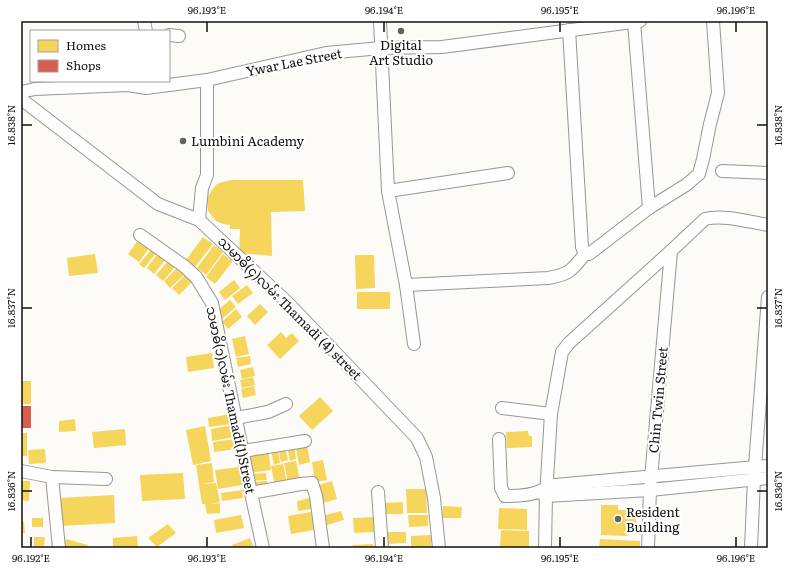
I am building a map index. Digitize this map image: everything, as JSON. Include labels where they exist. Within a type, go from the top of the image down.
[{"type":"street","points":[[380,21],[388,191],[406,285],[414,344]]},
{"type":"street","points":[[637,21],[648,208]]},
{"type":"street","name":"Ywar Lae Street","points":[[21,92],[36,89],[128,85],[146,88],[207,80],[326,53],[381,48],[442,47],[637,21]]},
{"type":"street","points":[[406,285],[548,278],[563,275],[571,270],[585,254],[589,254],[648,208],[686,185],[699,174],[718,93],[713,21]]},
{"type":"street","points":[[569,30],[582,247],[585,254]]},
{"type":"street","points":[[199,220],[202,188],[207,175],[207,80]]},
{"type":"street","name":"သမာဓိ(၄)လမ်း Thamadi (4) street","points":[[21,99],[158,204],[199,220],[287,302],[417,438],[426,457],[434,498],[439,548]]},
{"type":"street","points":[[722,171],[768,173]]},
{"type":"street","points":[[388,191],[508,172]]},
{"type":"street","points":[[545,548],[544,492],[551,414],[562,352],[569,343],[705,219],[721,217],[768,225]]},
{"type":"street","name":"သမာဓိ(၁)လမ်း Thamadi(1)Street","points":[[140,235],[184,266],[196,277],[212,303],[263,548]]},
{"type":"street","name":"Chin Twin Street","points":[[648,548],[651,476],[671,251]]},
{"type":"street","points":[[751,548],[754,479],[768,297]]},
{"type":"street","points":[[236,418],[268,412],[286,404]]},
{"type":"street","points":[[502,408],[551,414]]},
{"type":"street","points":[[499,439],[502,488],[505,496],[544,492],[650,490],[768,478]]},
{"type":"street","points":[[243,451],[305,441]]},
{"type":"street","points":[[544,492],[555,485],[768,466]]},
{"type":"street","points":[[21,471],[52,477],[106,479]]},
{"type":"street","points":[[52,477],[59,548]]},
{"type":"street","points":[[251,493],[312,483],[316,496],[323,548]]},
{"type":"street","points":[[378,492],[382,548]]},
{"type":"building: Homes","points":[[232,180],[303,180],[305,211],[271,212],[272,256],[239,253],[240,229],[230,229],[230,225],[216,221],[208,211],[207,199],[211,191],[217,184]]},
{"type":"building: Homes","points":[[203,237],[213,244],[195,267],[186,260]]},
{"type":"building: Homes","points":[[138,240],[149,248],[139,262],[128,254]]},
{"type":"building: Homes","points":[[214,245],[223,252],[206,275],[197,268]]},
{"type":"building: Homes","points":[[152,249],[157,252],[144,268],[139,264]]},
{"type":"building: Homes","points":[[158,253],[166,259],[154,274],[147,268]]},
{"type":"building: Homes","points":[[95,254],[98,273],[69,276],[67,258]]},
{"type":"building: Homes","points":[[223,254],[233,261],[215,284],[206,277]]},
{"type":"building: Homes","points":[[355,255],[374,255],[375,288],[356,289]]},
{"type":"building: Homes","points":[[168,261],[175,267],[163,281],[156,275]]},
{"type":"building: Homes","points":[[177,268],[184,275],[170,288],[164,281]]},
{"type":"building: Homes","points":[[185,275],[192,282],[179,295],[172,288]]},
{"type":"building: Homes","points":[[234,280],[240,288],[225,300],[219,292]]},
{"type":"building: Homes","points":[[247,285],[253,293],[238,304],[232,296]]},
{"type":"building: Homes","points":[[357,292],[390,292],[390,309],[357,309]]},
{"type":"building: Homes","points":[[230,300],[236,307],[222,319],[216,312]]},
{"type":"building: Homes","points":[[260,304],[268,312],[255,325],[247,316]]},
{"type":"building: Homes","points":[[236,309],[242,317],[228,329],[222,322]]},
{"type":"building: Homes","points":[[281,332],[286,338],[292,333],[299,341],[280,359],[267,345]]},
{"type":"building: Homes","points":[[245,336],[249,354],[236,357],[232,339]]},
{"type":"building: Homes","points":[[212,353],[214,368],[188,372],[186,357]]},
{"type":"building: Homes","points":[[250,356],[251,364],[238,367],[236,358]]},
{"type":"building: Homes","points":[[253,367],[255,376],[242,379],[240,370]]},
{"type":"building: Homes","points":[[253,377],[255,385],[242,388],[240,380]]},
{"type":"building: Homes","points":[[21,381],[31,381],[31,404],[21,404]]},
{"type":"building: Homes","points":[[254,386],[256,395],[243,398],[241,389]]},
{"type":"building: Homes","points":[[320,397],[333,411],[312,430],[299,416]]},
{"type":"building: Homes","points":[[230,414],[231,424],[209,427],[208,418]]},
{"type":"building: Homes","points":[[75,419],[76,431],[59,432],[59,421]]},
{"type":"building: Homes","points":[[233,425],[236,437],[212,441],[211,429]]},
{"type":"building: Homes","points":[[205,426],[211,461],[193,465],[186,430]]},
{"type":"building: Homes","points":[[125,429],[126,445],[94,448],[92,432]]},
{"type":"building: Homes","points":[[528,431],[529,436],[532,436],[532,447],[507,448],[506,432]]},
{"type":"building: Homes","points":[[21,433],[27,433],[27,456],[21,456]]},
{"type":"building: Homes","points":[[235,439],[236,449],[214,452],[213,442]]},
{"type":"building: Homes","points":[[294,445],[296,459],[290,461],[287,447]]},
{"type":"building: Homes","points":[[307,445],[310,462],[299,465],[296,448]]},
{"type":"building: Homes","points":[[285,446],[288,460],[281,462],[278,448]]},
{"type":"building: Homes","points":[[268,448],[271,470],[248,473],[245,451]]},
{"type":"building: Homes","points":[[45,449],[46,463],[29,464],[28,450]]},
{"type":"building: Homes","points":[[278,449],[280,463],[274,465],[271,450]]},
{"type":"building: Homes","points":[[323,460],[327,480],[315,482],[312,462]]},
{"type":"building: Homes","points":[[296,461],[300,481],[288,483],[284,463]]},
{"type":"building: Homes","points":[[212,463],[214,482],[202,484],[216,483],[220,502],[210,504],[220,503],[220,513],[207,514],[205,504],[202,504],[196,465]]},
{"type":"building: Homes","points":[[283,464],[287,484],[275,486],[271,466]]},
{"type":"building: Homes","points":[[239,467],[242,485],[218,489],[215,470]]},
{"type":"building: Homes","points":[[183,473],[185,499],[142,501],[140,475]]},
{"type":"building: Homes","points":[[266,473],[267,480],[252,481],[252,474]]},
{"type":"building: Homes","points":[[21,481],[30,481],[29,501],[21,500]]},
{"type":"building: Homes","points":[[267,481],[268,488],[253,489],[253,482]]},
{"type":"building: Homes","points":[[332,481],[337,499],[320,504],[315,486]]},
{"type":"building: Homes","points":[[406,489],[426,489],[427,513],[407,513]]},
{"type":"building: Homes","points":[[242,490],[243,498],[222,501],[221,493]]},
{"type":"building: Homes","points":[[114,495],[115,523],[60,526],[58,498]]},
{"type":"building: Homes","points":[[310,498],[312,509],[298,511],[297,501]]},
{"type":"building: Homes","points":[[403,502],[403,514],[383,514],[383,503]]},
{"type":"building: Homes","name":"Resident Building","points":[[601,505],[618,505],[618,510],[628,510],[628,514],[636,515],[636,524],[627,525],[627,536],[601,535]]},
{"type":"building: Homes","points":[[443,506],[462,507],[461,518],[442,518]]},
{"type":"building: Homes","points":[[499,508],[527,509],[527,530],[498,529]]},
{"type":"building: Homes","points":[[341,511],[344,520],[324,526],[321,516]]},
{"type":"building: Homes","points":[[311,512],[314,530],[291,534],[288,516]]},
{"type":"building: Homes","points":[[241,515],[244,528],[216,533],[214,520]]},
{"type":"building: Homes","points":[[408,515],[428,515],[428,526],[409,527]]},
{"type":"building: Homes","points":[[374,517],[374,532],[354,533],[353,518]]},
{"type":"building: Homes","points":[[32,518],[43,518],[43,527],[32,527]]},
{"type":"building: Homes","points":[[21,522],[24,522],[25,533],[21,533]]},
{"type":"building: Homes","points":[[168,524],[176,533],[157,547],[148,538]]},
{"type":"building: Homes","points":[[501,530],[529,531],[529,548],[500,548]]},
{"type":"building: Homes","points":[[386,532],[406,532],[406,543],[386,544]]},
{"type":"building: Homes","points":[[431,535],[431,547],[411,547],[411,536]]},
{"type":"building: Homes","points":[[137,536],[138,548],[113,548],[113,538]]},
{"type":"building: Homes","points":[[34,537],[45,537],[44,546],[34,546]]},
{"type":"building: Homes","points":[[250,538],[254,548],[234,548],[232,545]]},
{"type":"building: Homes","points":[[66,539],[88,545],[87,548],[63,548]]},
{"type":"building: Homes","points":[[600,539],[640,541],[640,548],[599,548]]},
{"type":"building: Homes","points":[[373,544],[374,548],[353,548],[353,545]]},
{"type":"building: Shops","points":[[21,406],[31,406],[31,428],[21,428]]},
{"type":"place","name":"Digital Art Studio","points":[[401,31]]},
{"type":"place","name":"Lumbini Academy","points":[[183,141]]},
{"type":"place","name":"Resident Building","points":[[618,519]]}]
